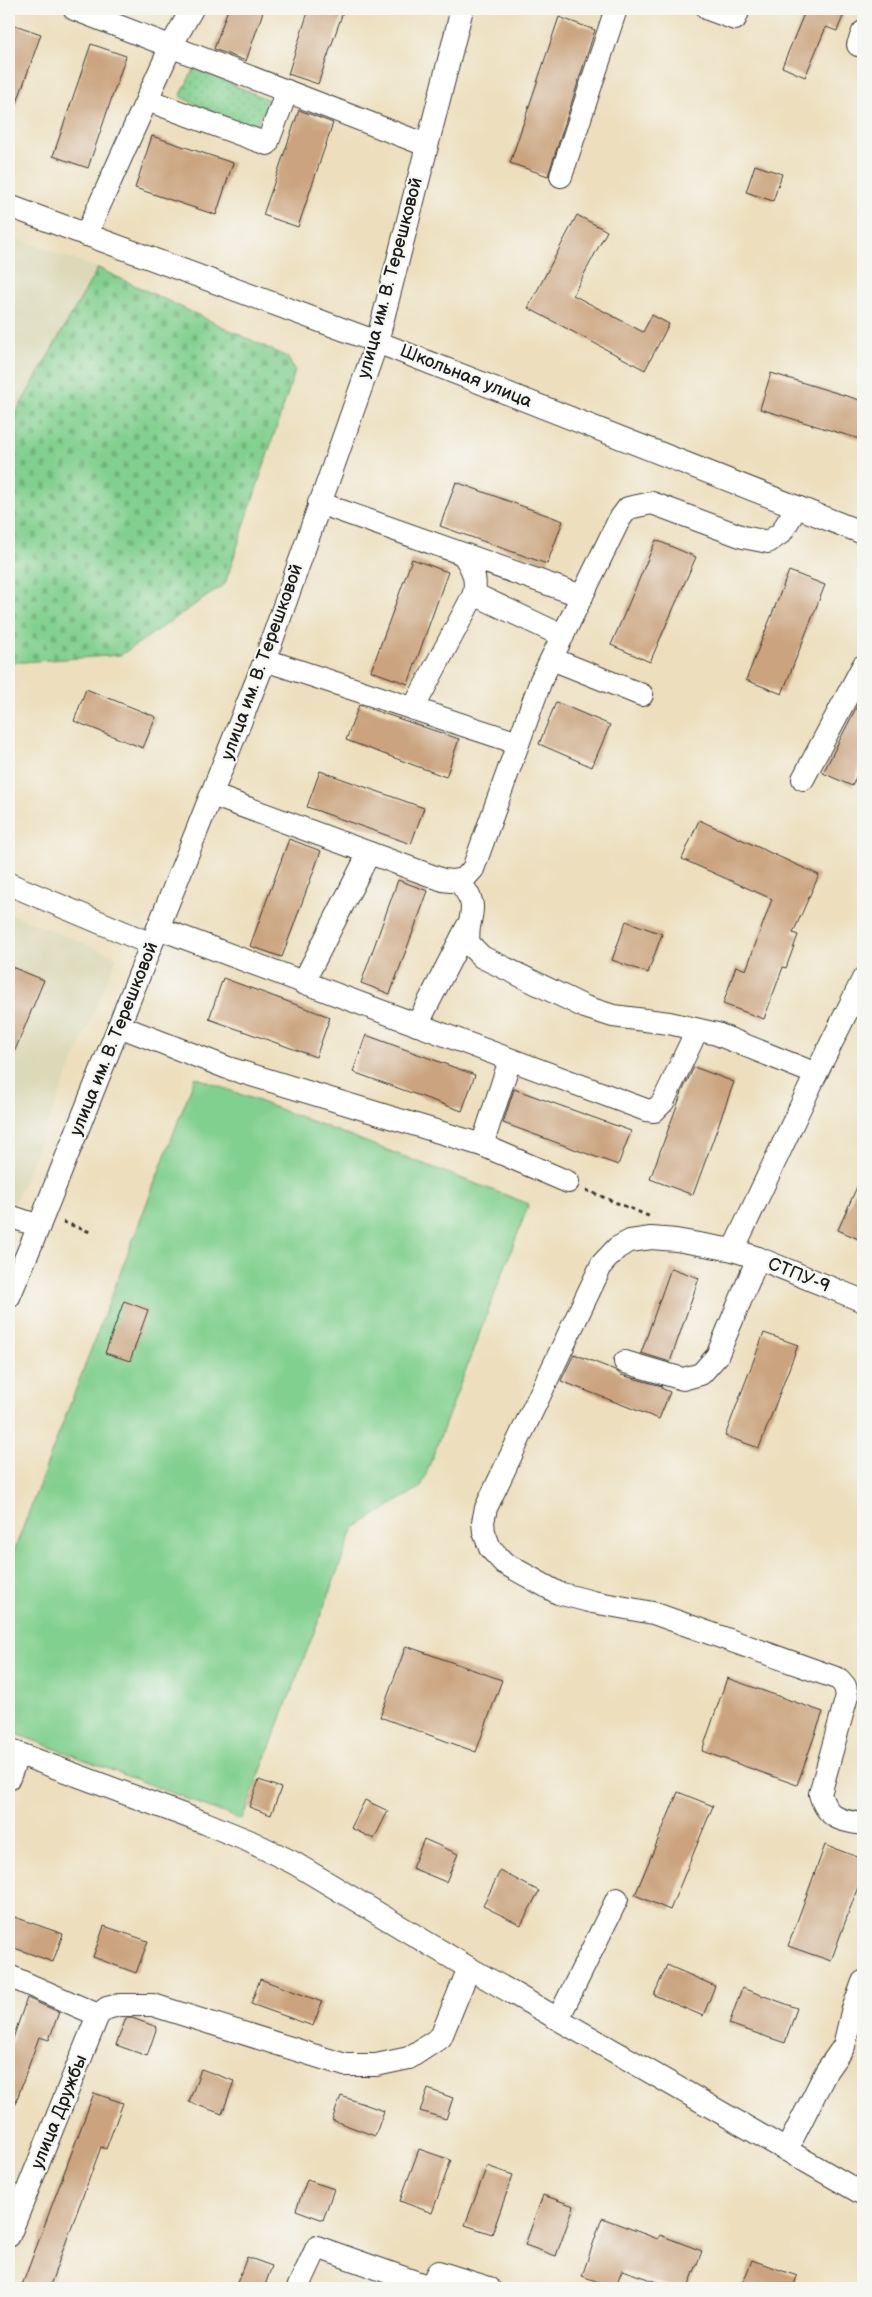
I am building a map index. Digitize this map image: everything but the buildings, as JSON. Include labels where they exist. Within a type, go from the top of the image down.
[{"type":"street","points":[[74,9],[426,144]]},
{"type":"street","points":[[86,235],[171,46],[192,9]]},
{"type":"street","name":"улица им. В. Терешковой","points":[[9,1297],[265,660],[377,342],[462,9]]},
{"type":"street","points":[[708,9],[735,19],[739,9]]},
{"type":"street","points":[[561,176],[612,10]]},
{"type":"street","points":[[147,100],[267,144],[288,91]]},
{"type":"street","name":"Школьная улица","points":[[9,206],[377,342],[863,533]]},
{"type":"street","points":[[319,503],[582,596]]},
{"type":"street","points":[[212,795],[442,880],[459,881],[469,876],[473,869],[541,680],[619,520],[628,508],[652,503],[743,537],[768,542],[781,533],[797,507]]},
{"type":"street","points":[[413,708],[474,594],[475,574],[463,554]]},
{"type":"street","points":[[474,594],[563,636]]},
{"type":"street","points":[[552,659],[642,695]]},
{"type":"street","points":[[265,660],[518,743]]},
{"type":"street","points":[[803,779],[863,666]]},
{"type":"street","points":[[303,982],[369,853]]},
{"type":"street","points":[[417,1025],[467,927],[472,909],[471,902],[459,881]]},
{"type":"street","points":[[9,884],[154,936],[303,982],[646,1110],[654,1111],[664,1102],[697,1030]]},
{"type":"street","points":[[467,927],[469,944],[482,956],[586,1007],[613,1016],[669,1023],[717,1034],[816,1074]]},
{"type":"street","points":[[733,1250],[863,979]]},
{"type":"street","points":[[119,1026],[228,1068],[482,1145],[568,1182]]},
{"type":"street","points":[[482,1145],[510,1060]]},
{"type":"street","points":[[9,1216],[41,1220]]},
{"type":"street","name":"СТПУ-9","points":[[863,1301],[758,1258],[733,1250],[651,1238],[630,1241],[617,1248],[602,1264],[486,1508],[483,1522],[484,1532],[490,1548],[504,1563],[558,1593],[593,1602],[653,1613],[840,1679],[845,1686],[848,1696],[820,1794],[823,1805],[831,1815],[847,1822],[863,1824]]},
{"type":"street","points":[[625,1362],[683,1379],[701,1374],[717,1356],[758,1258]]},
{"type":"street","points":[[9,1778],[13,1752],[249,1841],[294,1863],[469,1968],[786,2148],[863,2194]]},
{"type":"street","points":[[558,2019],[617,1899]]},
{"type":"street","points":[[9,1976],[98,2015],[107,2008],[119,2005],[153,2005],[345,2065],[376,2065],[409,2058],[441,2037],[469,1968]]},
{"type":"street","points":[[786,2148],[827,2070],[844,2046],[852,2012],[863,1982]]},
{"type":"street","name":"улица Дружбы","points":[[9,2236],[98,2015]]},
{"type":"street","points":[[298,2288],[317,2248],[430,2287],[438,2272],[489,2288]]},
{"type":"path","points":[[568,1182],[657,1219]]},
{"type":"path","points":[[41,1220],[93,1233]]},
{"type":"shaded area","points":[[9,236],[98,268],[9,425]]},
{"type":"shaded area","points":[[9,913],[117,957],[13,1207],[9,1206]]},
{"type":"green space","points":[[194,68],[269,100],[254,130],[180,97]]},
{"type":"green space","points":[[98,268],[287,357],[295,371],[225,584],[121,655],[9,663],[9,425]]},
{"type":"green space","points":[[195,1077],[529,1204],[421,1487],[354,1528],[242,1820],[9,1731],[9,1564]]}]
